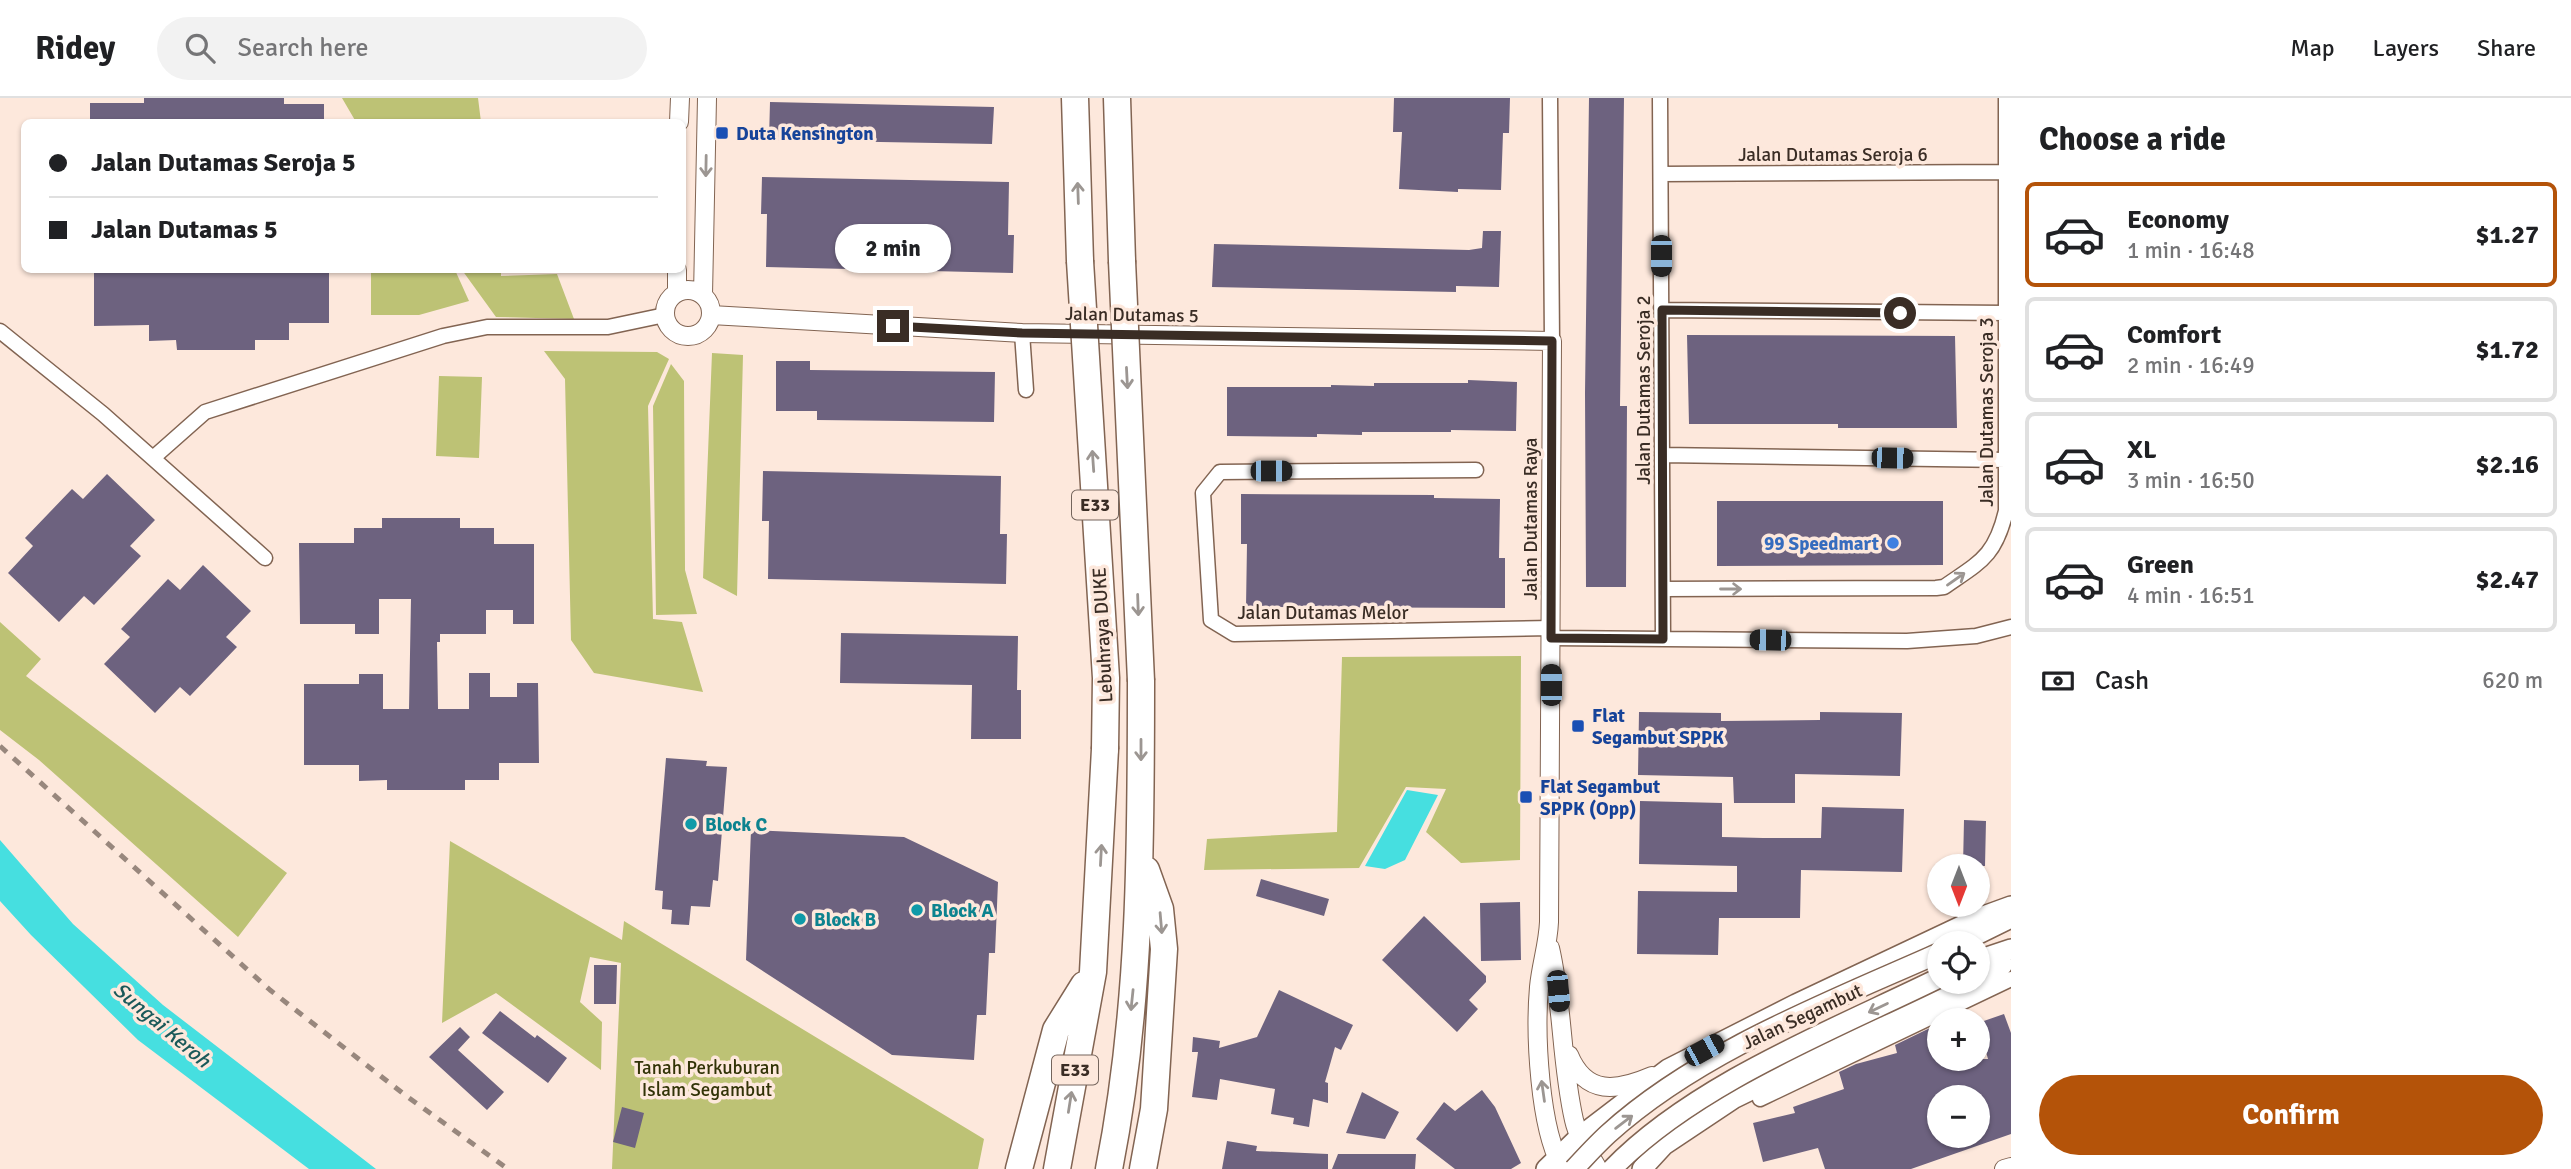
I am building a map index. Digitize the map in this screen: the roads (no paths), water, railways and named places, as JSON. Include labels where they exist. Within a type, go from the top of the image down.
[{"type":"highway","name":"Lebuhraya DUKE","points":[[1057,1169],[1093,972],[1103,814],[1106,678],[1080,261],[1075,98]]},
{"type":"highway","name":"Lebuhraya DUKE","points":[[1109,1169],[1118,1125],[1138,949],[1141,858],[1141,681],[1117,98]]},
{"type":"highway","name":"E33","points":[[1141,858],[1160,909],[1164,949],[1154,1109],[1143,1169]]},
{"type":"highway","points":[[1019,1169],[1056,1030],[1093,972]]},
{"type":"main road","points":[[1555,1165],[1579,1137],[1668,1069],[1808,998],[2011,906]]},
{"type":"main road","points":[[1984,931],[2011,918]]},
{"type":"main road","points":[[1990,957],[2011,951]]},
{"type":"main road","points":[[1990,973],[2001,967],[2011,951]]},
{"type":"main road","name":"Jalan Segambut","points":[[1574,1169],[1608,1134],[1667,1089],[1732,1050],[1927,958]]},
{"type":"main road","name":"Jalan Segambut","points":[[1612,1169],[1626,1154],[1693,1103],[1761,1065],[1927,984]]},
{"type":"main road","points":[[1687,1059],[1666,1081],[1665,1096],[1672,1111],[1698,1113],[1733,1099],[1947,994]]},
{"type":"main road","points":[[1642,1169],[1664,1145],[1733,1099]]},
{"type":"street","points":[[679,119],[680,98]]},
{"type":"street","points":[[703,295],[707,98]]},
{"type":"street","name":"Jalan Dutamas Raya","points":[[1550,98],[1552,341],[1549,941],[1539,987],[1539,1051],[1541,1085],[1555,1165]]},
{"type":"street","name":"Jalan Dutamas Seroja 2","points":[[1660,98],[1663,639]]},
{"type":"street","name":"Jalan Dutamas Seroja 3","points":[[1663,589],[1944,587],[1985,559],[2006,511],[2006,98]]},
{"type":"street","name":"Jalan Dutamas Seroja 6","points":[[1661,174],[2006,172]]},
{"type":"street","points":[[677,273],[677,293]]},
{"type":"street","points":[[690,290],[703,295],[710,305],[711,315],[705,330],[699,334],[686,336],[673,331],[665,315],[667,304],[677,293],[690,290]]},
{"type":"street","points":[[1662,310],[2006,313]]},
{"type":"street","points":[[153,458],[205,412],[443,336],[487,327],[608,327],[665,315]]},
{"type":"street","name":"Jalan Dutamas 5","points":[[711,315],[1022,333],[1552,341]]},
{"type":"street","points":[[0,331],[71,386],[265,558]]},
{"type":"street","points":[[1022,333],[1026,390]]},
{"type":"street","points":[[1662,455],[2006,460]]},
{"type":"street","name":"Jalan Dutamas Melor","points":[[1476,470],[1220,472],[1203,493],[1211,620],[1234,634],[1551,633]]},
{"type":"street","points":[[1551,633],[1663,639],[1944,640],[1976,636],[2011,627]]},
{"type":"street","name":"Jalan Dutamas Raya","points":[[1549,941],[1557,976],[1561,1035],[1574,1121],[1579,1137],[1598,1169]]},
{"type":"street","points":[[1760,1099],[2011,979]]},
{"type":"street","points":[[1561,1035],[1573,1066],[1589,1083],[1603,1087],[1621,1087],[1668,1069]]},
{"type":"street","points":[[2004,1169],[2011,1167]]},
{"type":"water","points":[[1407,790],[1438,795],[1405,860],[1385,869],[1365,866]]},
{"type":"water","name":"Sungai Keroh","points":[[0,840],[73,924],[163,1005],[376,1169],[309,1169],[138,1040],[0,901]]},
{"type":"railway","points":[[0,746],[270,990],[405,1095],[508,1169]]},
{"type":"place","name":"Duta Kensington","points":[[722,133]]},
{"type":"place","name":"99 Speedmart","points":[[1893,543]]},
{"type":"place","name":"Flat Segambut SPPK","points":[[1578,726]]},
{"type":"place","name":"Flat Segambut SPPK (Opp)","points":[[1526,797]]},
{"type":"place","name":"Block C","points":[[691,824]]},
{"type":"place","name":"Block A","points":[[917,910]]},
{"type":"place","name":"Block B","points":[[800,919]]},
{"type":"park label","name":"Tanah Perkuburan Islam Segambut","points":[[707,1078]]}]
